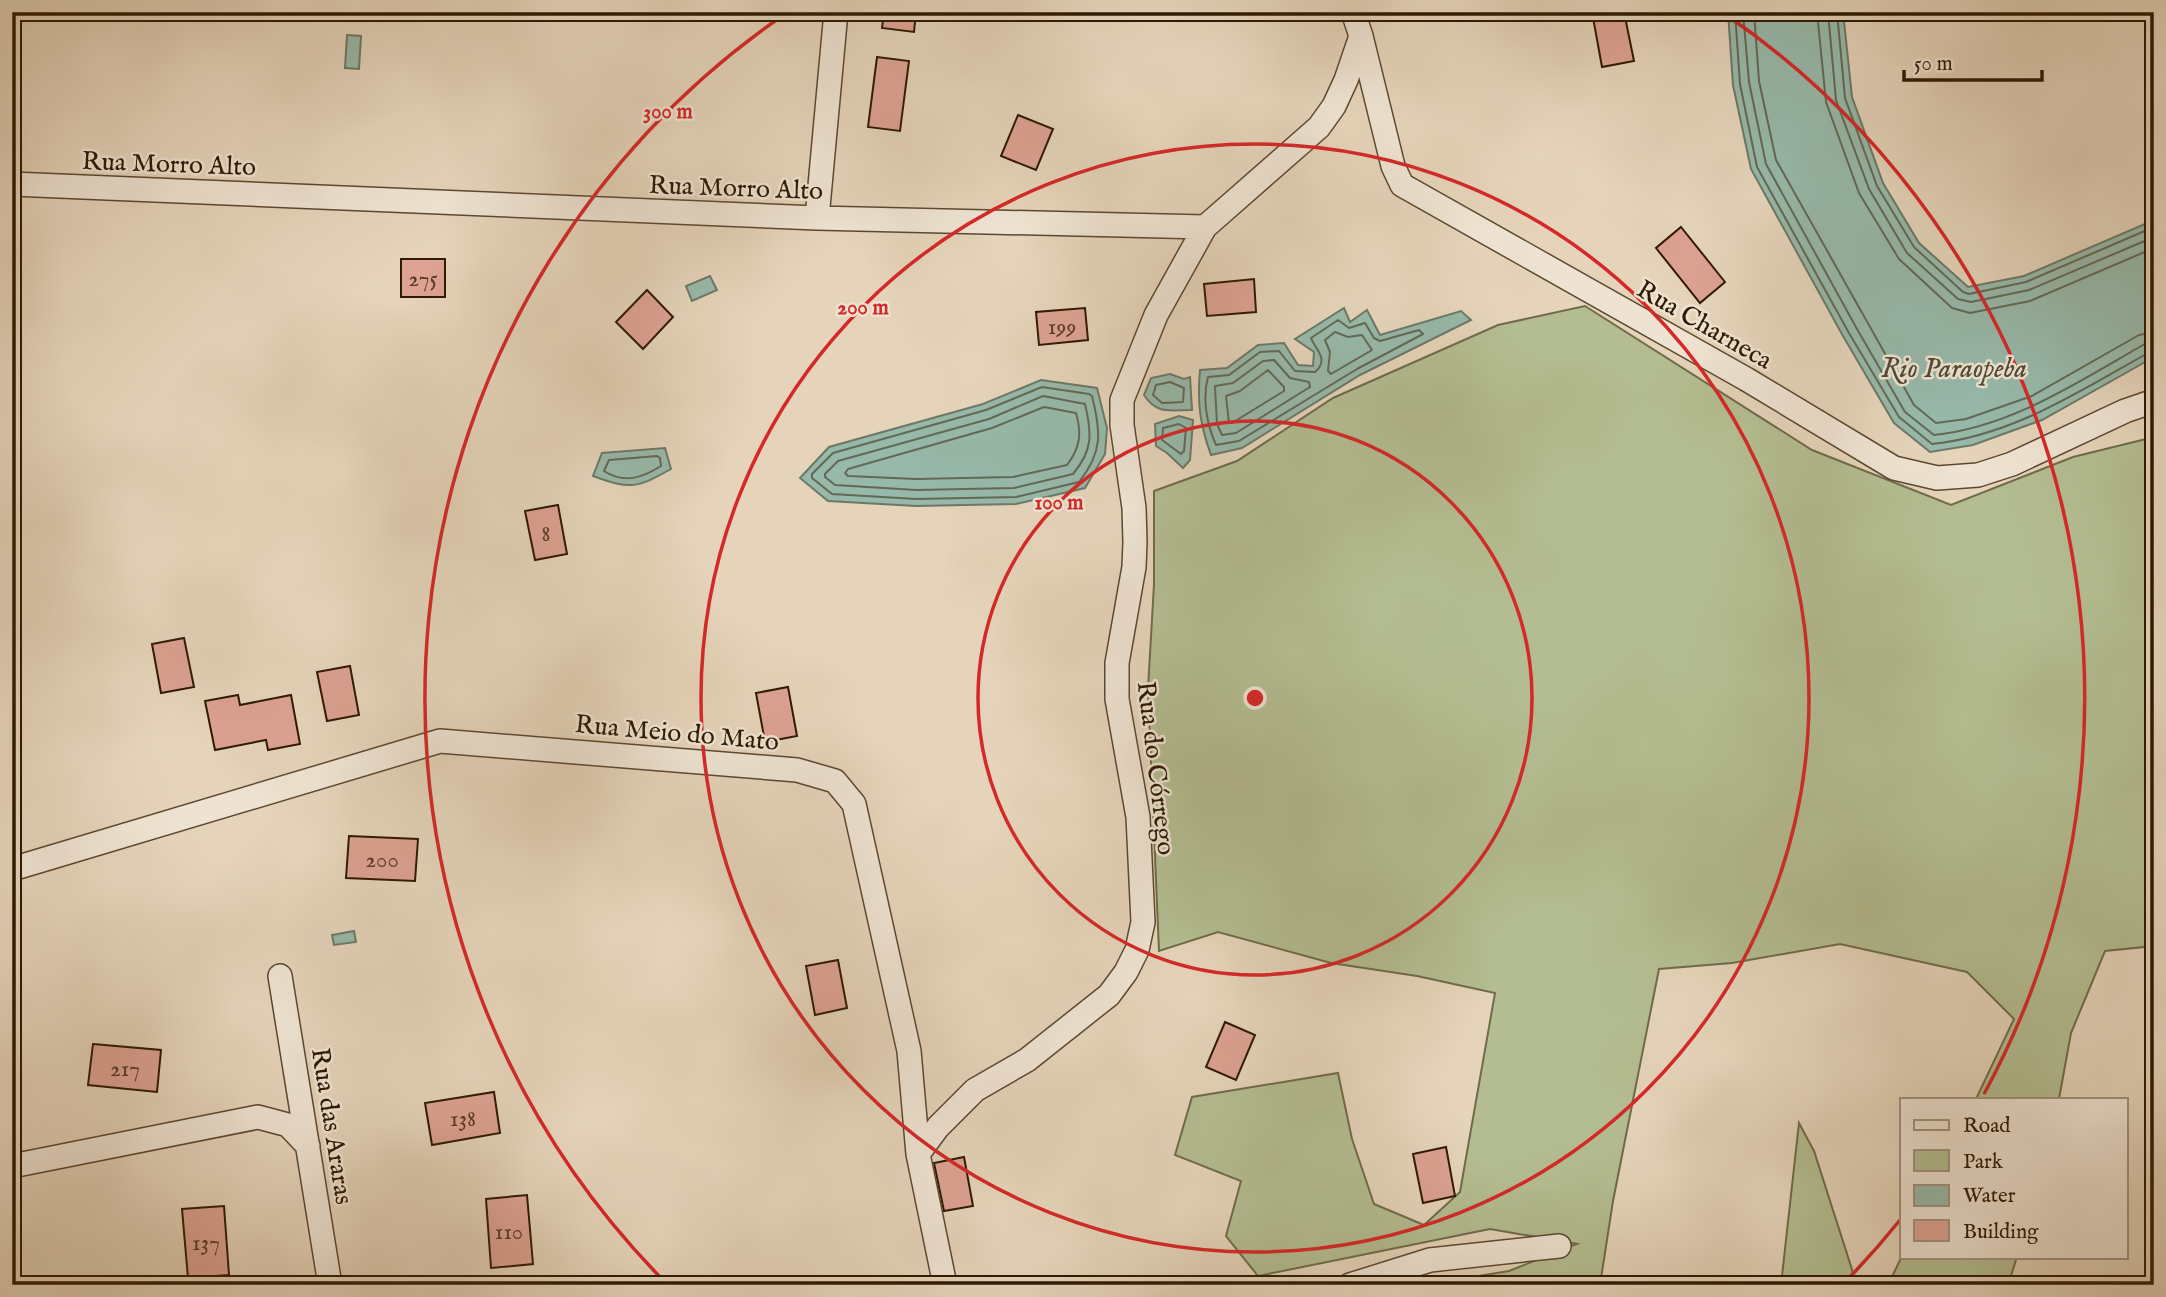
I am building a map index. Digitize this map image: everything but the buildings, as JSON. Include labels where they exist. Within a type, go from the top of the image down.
[{"type":"street","points":[[817,218],[836,12]]},
{"type":"street","name":"Rua Charneca","points":[[1353,12],[1362,36],[1393,166],[1402,185],[1746,379],[1894,468],[1937,478],[1978,475],[2012,464],[2124,411],[2154,401]]},
{"type":"street","points":[[1205,226],[1319,127],[1334,106],[1362,36]]},
{"type":"street","name":"Rua Morro Alto","points":[[12,184],[817,218],[1205,226]]},
{"type":"street","name":"Rua do Córrego","points":[[918,1154],[938,1128],[975,1090],[1027,1060],[1109,995],[1126,972],[1137,950],[1143,922],[1138,817],[1117,699],[1117,663],[1134,567],[1135,542],[1134,508],[1122,425],[1122,400],[1156,315],[1205,226]]},
{"type":"street","name":"Rua Meio do Mato","points":[[12,869],[440,741],[797,770],[835,781],[853,804],[906,1038],[918,1154],[945,1285]]},
{"type":"street","name":"Rua das Araras","points":[[280,976],[330,1285]]},
{"type":"street","points":[[12,1166],[258,1117],[288,1125],[308,1146]]},
{"type":"street","points":[[1350,1285],[1430,1260],[1559,1246]]},
{"type":"green space","points":[[1585,306],[1812,450],[1951,505],[2073,457],[2154,437],[2154,946],[2105,951],[2071,1033],[2059,1098],[1976,1098],[2014,1019],[1967,972],[1840,944],[1732,963],[1659,969],[1613,1201],[1600,1285],[1423,1285],[1509,1271],[1577,1244],[1490,1229],[1258,1276],[1226,1236],[1241,1181],[1175,1155],[1192,1097],[1338,1073],[1352,1139],[1374,1204],[1424,1225],[1460,1192],[1495,993],[1417,976],[1331,963],[1218,932],[1159,951],[1148,689],[1154,584],[1154,491],[1237,461],[1333,398],[1498,325]]},
{"type":"green space","points":[[1799,1123],[1814,1151],[1857,1285],[1781,1285]]},
{"type":"green space","points":[[1901,1258],[2017,1258],[2008,1285],[1888,1285]]},
{"type":"water","name":"Rio Paraopeba","points":[[1728,12],[1843,12],[1852,97],[1883,183],[1919,243],[1968,287],[2024,276],[2154,220],[2154,357],[2042,420],[1973,445],[1930,452],[1894,423],[1751,169],[1733,85]]},
{"type":"water","points":[[347,35],[361,36],[359,69],[345,68]]},
{"type":"water","points":[[710,276],[717,290],[692,301],[686,286]]},
{"type":"water","points":[[1344,308],[1350,322],[1367,310],[1380,335],[1461,311],[1471,320],[1360,375],[1242,448],[1211,455],[1200,413],[1200,370],[1227,368],[1258,345],[1284,343],[1298,365],[1313,366],[1314,352],[1295,339]]},
{"type":"water","points":[[1170,374],[1184,379],[1190,377],[1192,410],[1159,409],[1144,395],[1151,378]]},
{"type":"water","points":[[1041,380],[1097,388],[1107,428],[1105,454],[1085,488],[1016,504],[916,506],[828,501],[800,478],[829,447],[983,404]]},
{"type":"water","points":[[1179,416],[1193,420],[1190,460],[1183,468],[1156,446],[1155,424]]},
{"type":"water","points":[[665,448],[671,469],[650,480],[625,485],[593,476],[602,453]]},
{"type":"water","points":[[354,931],[356,942],[334,945],[332,935]]}]
